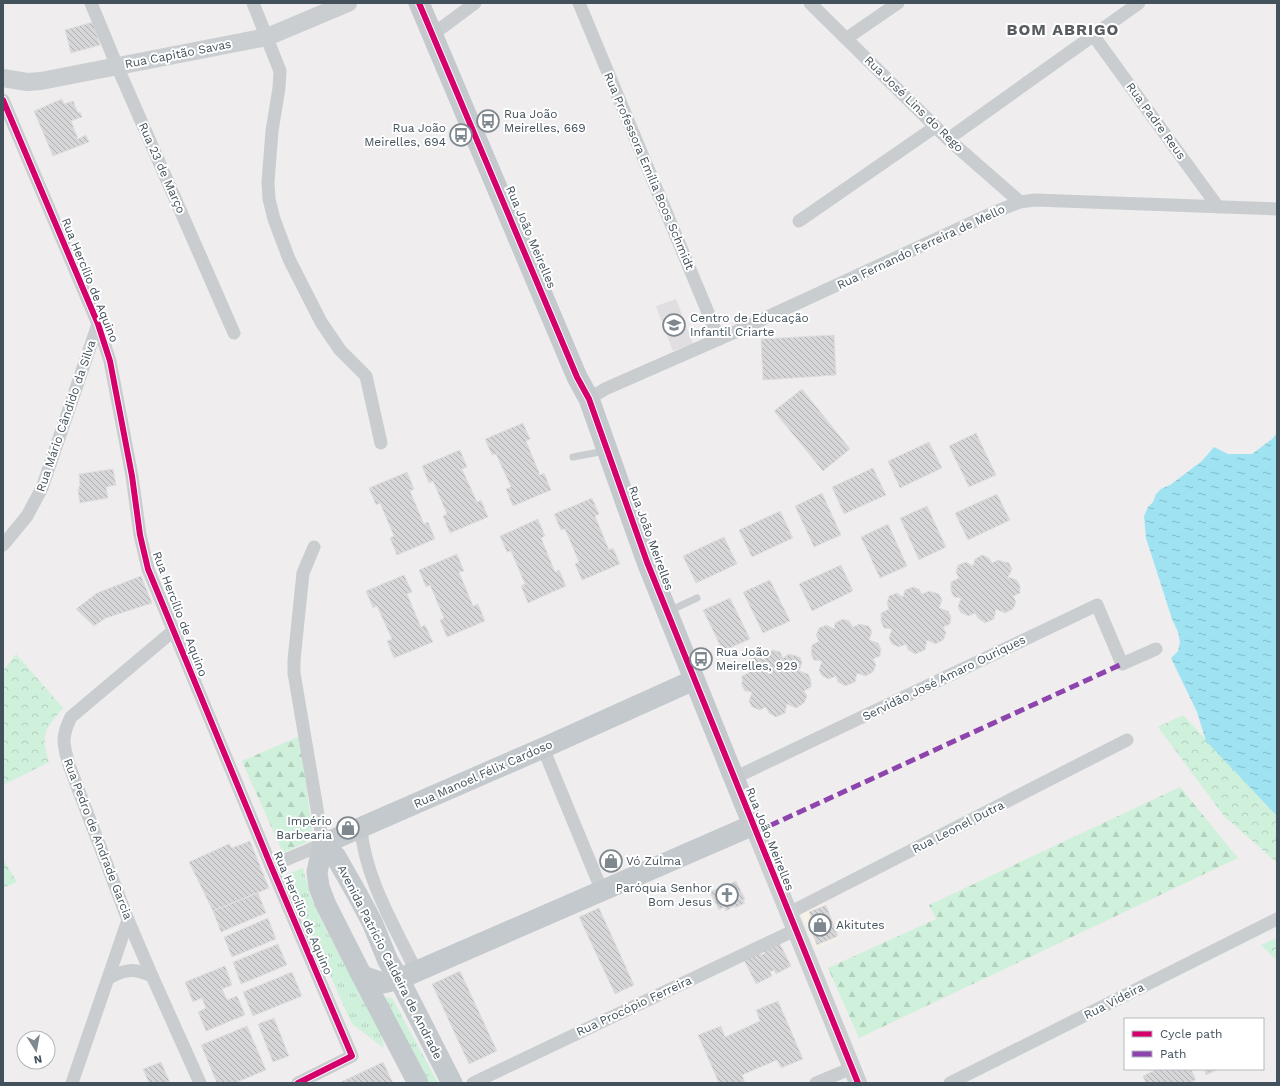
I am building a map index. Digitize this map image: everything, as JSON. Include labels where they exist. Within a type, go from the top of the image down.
[{"type":"main road","name":"Rua João Meirelles","points":[[419,3],[577,377],[589,399],[608,451],[644,563],[667,612],[753,825]]},
{"type":"main road","name":"Rua Manoel Félix Cardoso","points":[[323,844],[361,829],[694,680]]},
{"type":"main road","points":[[362,976],[384,983],[407,975],[753,825]]},
{"type":"main road","name":"Avenida Patrício Caldeira de Andrade","points":[[323,844],[336,857],[358,894],[372,922],[388,961],[407,975],[452,1083]]},
{"type":"main road","name":"Avenida Patrício Caldeira de Andrade","points":[[323,844],[317,872],[326,905],[418,1083]]},
{"type":"street","name":"Rua 23 de Março","points":[[91,3],[117,66],[234,332]]},
{"type":"street","points":[[253,3],[280,71],[279,88],[272,131],[268,182],[269,199],[274,219],[289,259],[321,322],[340,350],[366,376],[381,443]]},
{"type":"street","name":"Rua Capitão Savas","points":[[3,78],[27,82],[41,81],[267,37],[348,3]]},
{"type":"street","points":[[432,35],[475,3]]},
{"type":"street","name":"Rua Professora Emília Boos Schmidt","points":[[579,3],[720,339]]},
{"type":"street","name":"Rua José Lins do Rego","points":[[810,3],[847,38],[935,127],[1020,202]]},
{"type":"street","points":[[847,38],[898,3]]},
{"type":"street","points":[[948,139],[1139,3]]},
{"type":"street","name":"Rua Padre Reus","points":[[1093,36],[1218,206]]},
{"type":"street","name":"Rua Hercílio de Aquino","points":[[3,100],[98,324],[110,361],[132,476],[140,535],[148,569],[271,866],[352,1056],[298,1083]]},
{"type":"street","points":[[799,221],[935,127]]},
{"type":"street","name":"Rua Fernando Ferreira de Mello","points":[[589,399],[605,390],[720,339],[997,211],[1020,202],[1035,200],[1277,209]]},
{"type":"street","name":"Rua Mário Cândido da Silva","points":[[3,545],[27,516],[42,488],[98,324]]},
{"type":"street","points":[[314,547],[303,573],[294,673],[323,844]]},
{"type":"street","name":"Servidão José Amaro Ouriques","points":[[734,778],[1097,605],[1122,664],[1156,649]]},
{"type":"street","name":"Rua Pedro de Andrade Garcia","points":[[174,631],[71,717],[64,731],[64,748],[69,765],[128,920],[200,1083]]},
{"type":"street","name":"Rua Leonel Dutra","points":[[789,913],[1127,740]]},
{"type":"street","points":[[543,748],[602,891]]},
{"type":"street","name":"Rua João Meirelles","points":[[753,825],[855,1075]]},
{"type":"street","points":[[361,829],[364,852],[372,879],[407,975]]},
{"type":"street","name":"Rua Manoel Félix Cardoso","points":[[271,866],[323,844]]},
{"type":"street","name":"Rua Videira","points":[[950,1083],[1277,919]]},
{"type":"street","points":[[72,1083],[128,920]]},
{"type":"street","name":"Rua Procópio Ferreira","points":[[473,1083],[795,930]]},
{"type":"street","points":[[109,978],[119,973],[133,970],[152,976]]},
{"type":"street","points":[[816,1083],[855,1075]]},
{"type":"lane","points":[[573,457],[608,451]]},
{"type":"lane","points":[[667,612],[697,598]]},
{"type":"shaded area","name":"Centro de Educação Infantil Criarte","points":[[676,299],[693,344],[673,351],[656,306]]},
{"type":"shaded area","name":"Akitutes","points":[[825,901],[840,938],[816,948],[801,913]]},
{"type":"green space","points":[[16,654],[63,708],[48,727],[46,732],[45,744],[49,762],[3,785],[3,671]]},
{"type":"green space","points":[[1183,715],[1277,816],[1277,863],[1224,816],[1158,727]]},
{"type":"green space","points":[[300,736],[313,839],[283,853],[242,761]]},
{"type":"green space","points":[[1180,787],[1238,858],[859,1038],[828,968],[936,919],[929,905]]},
{"type":"green space","points":[[3,859],[17,882],[3,888]]},
{"type":"green space","points":[[303,868],[310,895],[324,926],[380,1027],[384,1048],[352,1024],[285,875]]},
{"type":"green space","points":[[1277,938],[1277,960],[1261,945]]},
{"type":"green space","points":[[378,996],[392,998],[438,1083],[425,1083]]},
{"type":"water","points":[[1277,433],[1277,816],[1206,741],[1197,712],[1171,658],[1178,651],[1180,642],[1178,632],[1172,619],[1146,538],[1144,516],[1156,494],[1161,489],[1170,485],[1202,461],[1214,447],[1228,454],[1252,454],[1272,439]]},
{"type":"building","points":[[93,22],[100,45],[71,53],[65,30]]},
{"type":"building","points":[[62,99],[64,104],[73,101],[78,113],[80,112],[82,117],[71,121],[78,139],[86,135],[89,142],[53,156],[34,111]]},
{"type":"building","points":[[834,335],[836,375],[763,380],[761,339]]},
{"type":"building","points":[[802,389],[850,449],[823,471],[774,411]]},
{"type":"building","points":[[523,423],[530,439],[526,441],[540,475],[544,473],[551,490],[513,506],[506,489],[511,487],[496,454],[492,455],[485,439]]},
{"type":"building","points":[[976,433],[996,475],[969,487],[949,446]]},
{"type":"building","points":[[929,442],[942,468],[900,488],[888,461]]},
{"type":"building","points":[[460,450],[467,467],[462,469],[477,502],[481,500],[488,517],[450,533],[443,516],[447,514],[433,481],[429,483],[422,466]]},
{"type":"building","points":[[873,468],[886,495],[844,514],[832,487]]},
{"type":"building","points":[[113,469],[116,485],[106,487],[108,498],[80,503],[78,491],[80,484],[79,474]]},
{"type":"building","points":[[407,472],[414,489],[410,491],[424,524],[428,522],[435,539],[397,555],[390,538],[394,536],[380,503],[376,505],[369,488]]},
{"type":"building","points":[[822,493],[841,535],[814,547],[795,506]]},
{"type":"building","points":[[997,494],[1010,520],[968,540],[955,513]]},
{"type":"building","points":[[592,498],[599,514],[595,516],[609,550],[613,548],[620,564],[582,580],[575,564],[579,562],[565,529],[561,530],[554,514]]},
{"type":"building","points":[[927,506],[946,547],[919,560],[900,518]]},
{"type":"building","points":[[780,511],[793,538],[752,557],[739,530]]},
{"type":"building","points":[[538,519],[545,536],[541,538],[555,572],[559,570],[566,586],[528,603],[521,586],[525,584],[511,551],[507,552],[500,536]]},
{"type":"building","points":[[888,524],[907,566],[880,578],[861,537]]},
{"type":"building","points":[[724,537],[737,564],[696,583],[683,556]]},
{"type":"building","points":[[457,554],[464,571],[459,572],[473,606],[478,604],[485,621],[447,637],[440,620],[444,618],[430,585],[426,587],[419,570]]},
{"type":"building","points":[[982,555],[989,558],[992,563],[998,560],[1009,563],[1012,569],[1008,577],[1017,580],[1020,586],[1020,593],[1013,596],[1016,602],[1013,609],[1005,613],[996,609],[994,619],[985,623],[978,618],[975,613],[969,616],[961,613],[958,607],[961,598],[954,597],[951,591],[951,582],[959,578],[956,572],[958,565],[966,562],[973,566],[975,559]]},
{"type":"building","points":[[841,565],[853,591],[812,611],[799,584]]},
{"type":"building","points":[[404,575],[412,592],[407,594],[421,627],[425,625],[433,642],[394,658],[387,641],[392,639],[377,606],[373,608],[366,591]]},
{"type":"building","points":[[141,576],[152,603],[106,618],[94,626],[76,609],[97,593]]},
{"type":"building","points":[[770,580],[790,621],[763,633],[743,592]]},
{"type":"building","points":[[913,587],[919,589],[922,594],[929,591],[939,594],[942,600],[939,608],[948,611],[951,617],[950,624],[943,627],[946,633],[943,640],[935,644],[927,640],[925,650],[915,654],[908,650],[906,644],[899,647],[892,644],[889,638],[892,629],[884,628],[881,622],[881,613],[889,609],[887,603],[889,596],[897,593],[903,597],[905,590]]},
{"type":"building","points":[[730,598],[750,639],[723,651],[703,610]]},
{"type":"building","points":[[843,619],[849,621],[853,627],[859,624],[869,626],[872,632],[869,640],[878,643],[881,649],[880,656],[873,659],[876,665],[873,672],[865,676],[857,673],[855,682],[845,686],[838,682],[836,676],[829,679],[822,676],[819,670],[822,661],[814,660],[811,654],[812,645],[819,641],[816,635],[819,628],[827,625],[834,629],[835,623]]},
{"type":"building","points":[[773,650],[780,652],[783,658],[789,654],[800,657],[802,663],[799,671],[808,674],[811,680],[811,687],[804,691],[807,696],[804,703],[796,708],[787,704],[785,713],[776,717],[769,713],[766,707],[760,710],[752,707],[749,701],[752,692],[745,691],[742,686],[742,676],[750,672],[747,666],[749,659],[757,656],[764,660],[766,654]]},
{"type":"building","points":[[250,841],[269,888],[213,911],[189,862],[229,844],[232,848]]},
{"type":"building","name":"Paróquia Senhor Bom Jesus","points":[[736,881],[745,899],[743,900],[745,903],[735,908],[734,906],[726,911],[724,907],[719,910],[710,892]]},
{"type":"building","points":[[258,893],[266,913],[221,932],[213,911]]},
{"type":"building","name":"Akitutes","points":[[826,905],[838,936],[817,945],[812,933],[817,931],[809,912]]},
{"type":"building","points":[[599,908],[634,985],[615,994],[579,917]]},
{"type":"building","points":[[268,918],[276,939],[232,957],[224,937]]},
{"type":"building","points":[[779,942],[791,966],[776,974],[774,970],[770,972],[772,976],[756,984],[744,960],[760,952],[761,955],[765,953],[764,950]]},
{"type":"building","points":[[278,944],[287,965],[241,984],[233,962]]},
{"type":"building","points":[[225,966],[232,985],[222,989],[227,1000],[237,996],[245,1015],[206,1031],[198,1012],[206,1008],[202,998],[193,1002],[185,982]]},
{"type":"building","points":[[460,971],[497,1051],[469,1064],[432,984]]},
{"type":"building","points":[[292,972],[302,996],[253,1016],[243,992]]},
{"type":"building","points":[[778,1001],[803,1059],[781,1068],[777,1060],[742,1075],[745,1083],[719,1083],[698,1035],[721,1026],[725,1037],[760,1021],[756,1010]]},
{"type":"building","points":[[274,1018],[289,1056],[273,1062],[258,1024]]},
{"type":"building","points":[[247,1026],[266,1070],[235,1083],[217,1083],[201,1045]]},
{"type":"building","points":[[161,1062],[170,1083],[149,1083],[143,1069]]},
{"type":"building","points":[[383,1062],[393,1083],[339,1083]]},
{"type":"building","points":[[1155,1070],[1191,1070],[1196,1080],[1188,1083],[1146,1083],[1143,1076]]},
{"type":"building","points":[[1204,1070],[1217,1070],[1206,1075]]},
{"type":"marked path","points":[[756,832],[1122,664]]},
{"type":"cycle path","points":[[419,3],[577,377],[589,399],[647,562],[858,1083]]},
{"type":"cycle path","points":[[3,100],[98,324],[110,361],[132,476],[140,535],[148,569],[271,866],[352,1056],[298,1083]]},
{"type":"place","name":"Rua João Meirelles, 669","points":[[488,121]]},
{"type":"place","name":"Rua João Meirelles, 694","points":[[461,135]]},
{"type":"place","name":"Centro de Educação Infantil Criarte","points":[[674,325]]},
{"type":"place","name":"Rua João Meirelles, 929","points":[[701,659]]},
{"type":"place","name":"Império Barbearia","points":[[348,828]]},
{"type":"place","name":"Vó Zulma","points":[[611,861]]},
{"type":"place","name":"Paróquia Senhor Bom Jesus","points":[[727,895]]},
{"type":"place","name":"Akitutes","points":[[820,925]]},
{"type":"district","name":"BOM ABRIGO","points":[[1063,29]]}]
